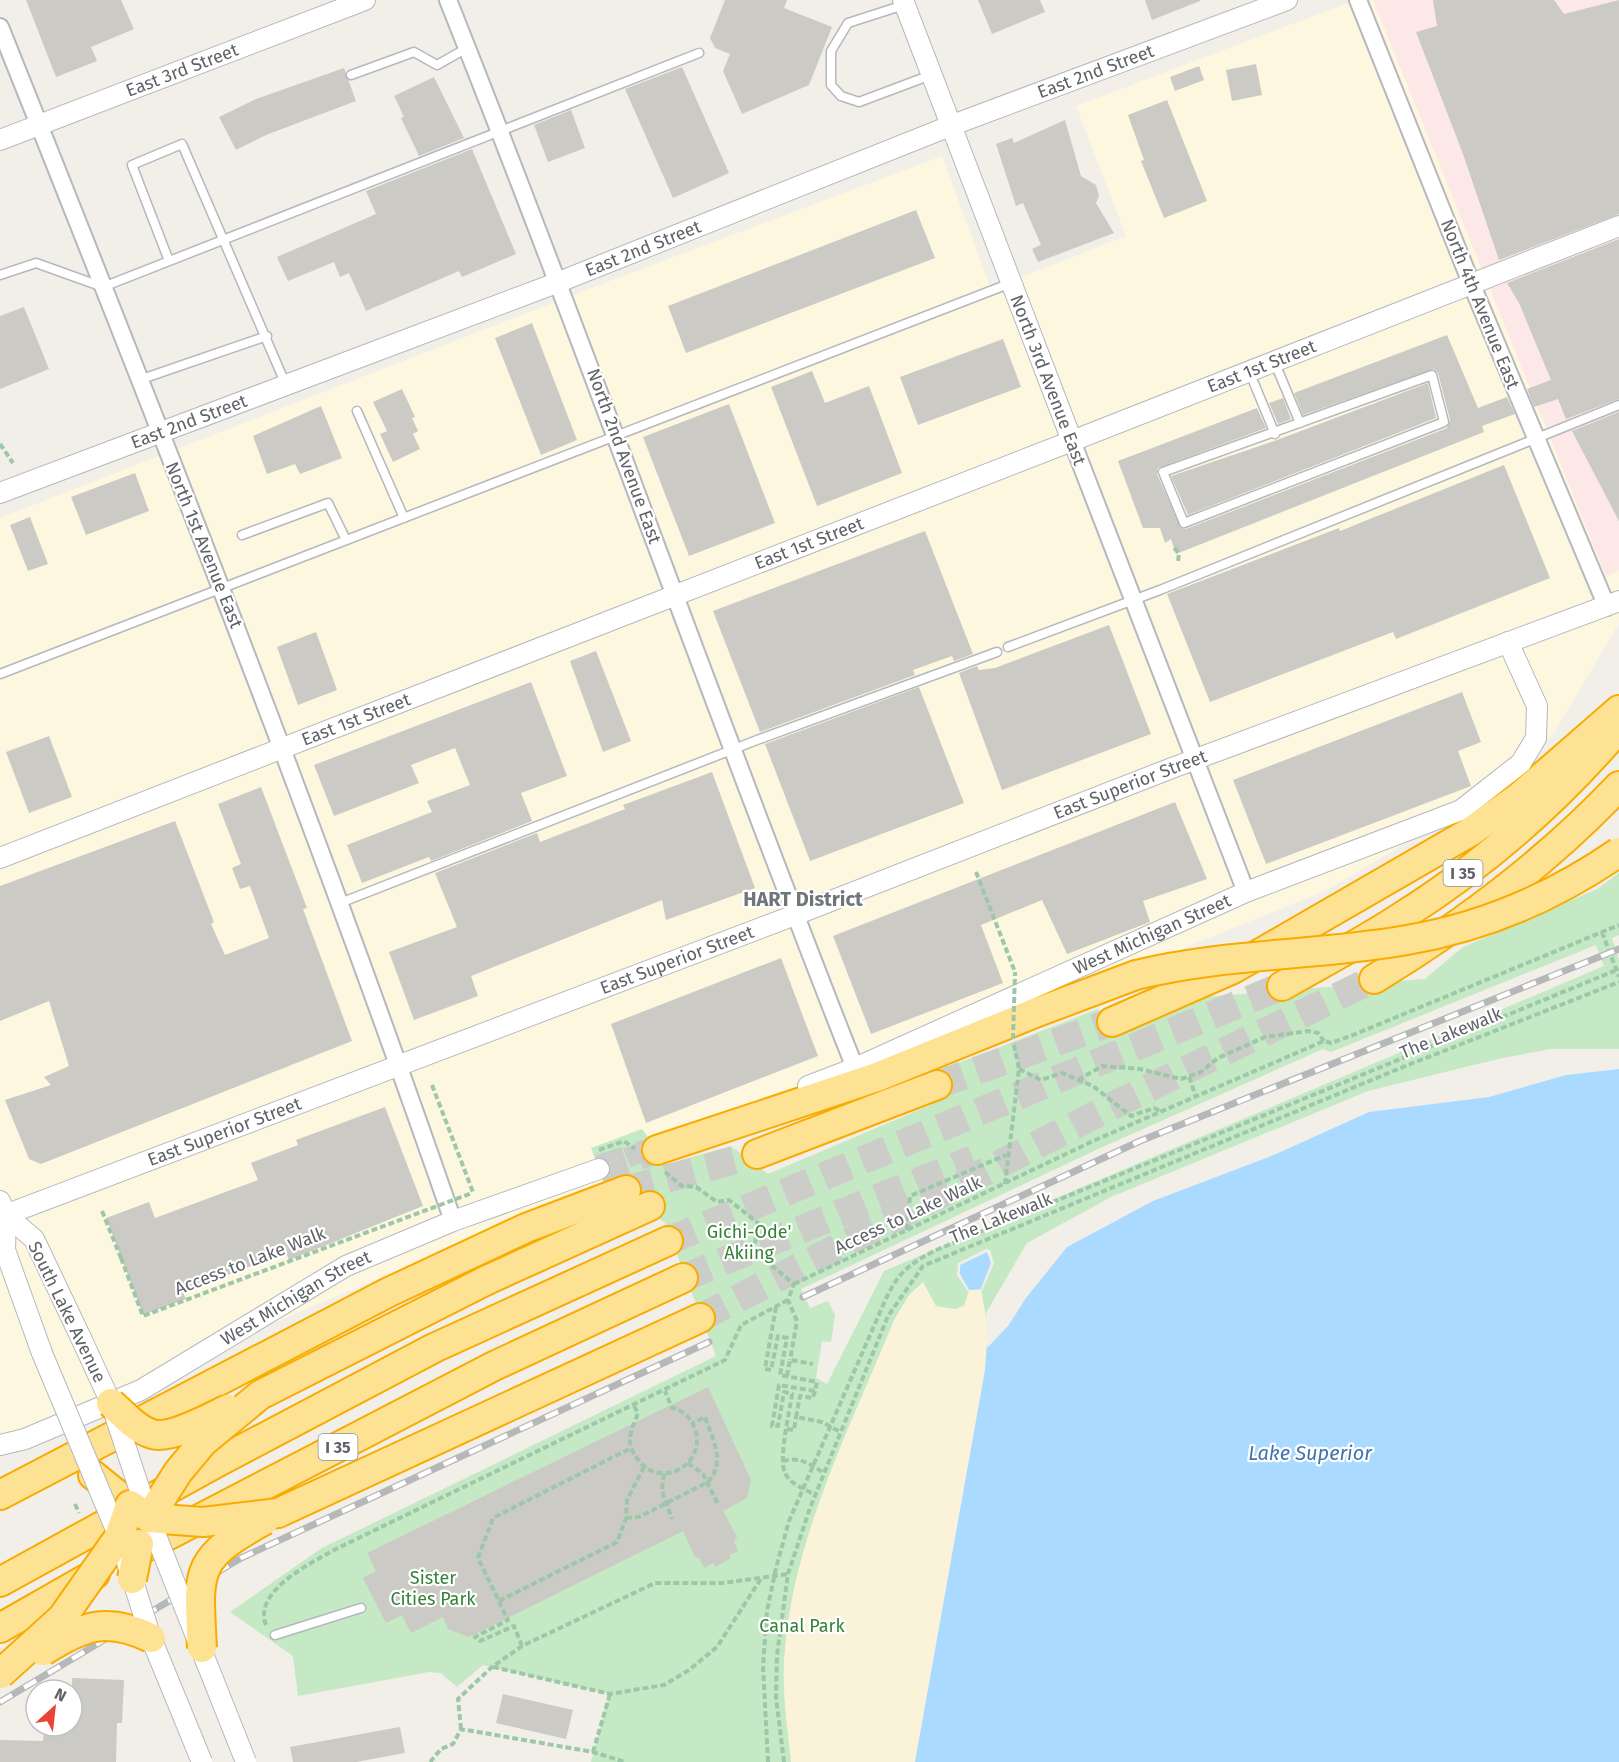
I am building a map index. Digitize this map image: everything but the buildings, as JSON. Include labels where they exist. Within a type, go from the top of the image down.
[{"type":"highway","points":[[1112,1022],[1233,969],[1470,832],[1518,798],[1619,710]]},
{"type":"highway","name":"I 35","points":[[1282,986],[1395,921],[1468,870],[1564,788],[1619,728]]},
{"type":"highway","name":"I 35","points":[[1374,980],[1463,922],[1578,826],[1619,786]]},
{"type":"highway","points":[[652,1154],[877,1077],[1136,975],[1197,963],[1405,940],[1471,926],[1552,894],[1619,852]]},
{"type":"highway","points":[[757,1154],[937,1085]]},
{"type":"highway","points":[[0,1495],[389,1292],[525,1228],[626,1190]]},
{"type":"highway","points":[[111,1403],[132,1422],[152,1434],[158,1435],[183,1429],[260,1395],[487,1280],[650,1206]]},
{"type":"highway","name":"I 35","points":[[0,1582],[218,1462],[435,1348],[668,1241]]},
{"type":"highway","name":"I 35","points":[[0,1628],[113,1564],[484,1372],[683,1278]]},
{"type":"highway","points":[[202,1648],[200,1582],[208,1564],[231,1539],[278,1513],[700,1318]]},
{"type":"highway","points":[[0,1675],[62,1618],[139,1511],[178,1472],[203,1442],[260,1395]]},
{"type":"highway","points":[[132,1579],[139,1544],[139,1511],[133,1468]]},
{"type":"highway","points":[[93,1475],[139,1511],[203,1522],[278,1513]]},
{"type":"highway","points":[[0,1675],[71,1634],[104,1624],[129,1627],[151,1638]]},
{"type":"street","name":"East 3rd Street","points":[[0,140],[365,0]]},
{"type":"street","name":"North 2nd Avenue East","points":[[448,0],[559,282],[795,915],[855,1068]]},
{"type":"street","name":"East 2nd Street","points":[[0,494],[559,282],[950,126],[1287,0]]},
{"type":"street","name":"North 4th Avenue East","points":[[1358,0],[1471,283],[1536,437],[1613,604]]},
{"type":"street","name":"North 3rd Avenue East","points":[[904,2],[1246,892]]},
{"type":"street","name":"North 1st Avenue East","points":[[0,27],[283,748],[400,1066],[453,1221]]},
{"type":"street","name":"East 1st Street","points":[[0,858],[676,596],[1619,225]]},
{"type":"street","name":"East Superior Street","points":[[2,1211],[400,1066],[1195,759],[1613,604]]},
{"type":"street","name":"West Michigan Street","points":[[652,1154],[855,1068],[1246,892],[1461,810],[1521,763],[1536,738],[1537,706],[1508,642]]},
{"type":"street","name":"West Michigan Street","points":[[0,1445],[25,1439],[141,1390],[346,1266],[596,1161]]},
{"type":"street","name":"South Lake Avenue","points":[[2,1211],[34,1239],[111,1403],[133,1468]]},
{"type":"street","name":"South Lake Avenue","points":[[2,1211],[4,1250],[42,1353],[119,1537],[151,1638],[201,1762]]},
{"type":"street","points":[[139,1511],[202,1648],[246,1762]]},
{"type":"lane","points":[[904,2],[848,23],[831,51],[831,86],[841,96],[859,102],[931,75]]},
{"type":"lane","points":[[351,75],[414,52],[437,65],[467,48]]},
{"type":"lane","points":[[0,275],[36,263],[103,286],[699,53]]},
{"type":"lane","points":[[169,261],[132,165],[182,144],[225,238],[286,385]]},
{"type":"lane","points":[[0,674],[1011,283]]},
{"type":"lane","points":[[139,380],[267,336]]},
{"type":"lane","points":[[1274,361],[1300,423]]},
{"type":"lane","points":[[1249,371],[1275,434]]},
{"type":"lane","points":[[1432,375],[1444,422],[1184,523],[1163,472],[1275,434],[1432,375]]},
{"type":"lane","points":[[1008,647],[1133,600],[1619,405]]},
{"type":"lane","points":[[357,411],[404,518]]},
{"type":"lane","points":[[242,535],[328,503],[346,540]]},
{"type":"lane","points":[[340,903],[733,750],[997,652]]},
{"type":"lane","points":[[274,1635],[361,1608]]},
{"type":"path","points":[[0,444],[13,463]]},
{"type":"path","points":[[1174,548],[1179,553],[1178,562]]},
{"type":"path","name":"Access to Lake Walk","points":[[794,1284],[1005,1184],[1019,1069],[1013,1040],[1015,972],[976,872]]},
{"type":"path","points":[[1078,1080],[1102,1066],[1140,1069],[1181,1079],[1201,1072],[1218,1058],[1265,1037],[1308,1030],[1331,1043],[1619,925]]},
{"type":"path","points":[[1602,932],[1619,977]]},
{"type":"path","points":[[768,1762],[763,1666],[767,1611],[789,1521],[893,1282],[908,1265],[967,1238],[1618,970]]},
{"type":"path","name":"The Lakewalk","points":[[784,1762],[776,1697],[777,1655],[788,1574],[815,1495],[888,1316],[923,1266],[1579,996],[1619,982]]},
{"type":"path","points":[[1005,1184],[1093,1141],[1324,1041]]},
{"type":"path","points":[[1019,1069],[1041,1080],[1062,1073],[1093,1086],[1131,1116],[1154,1108],[1162,1112]]},
{"type":"path","points":[[1189,1077],[1196,1097]]},
{"type":"path","points":[[432,1085],[472,1193]]},
{"type":"path","points":[[274,1635],[265,1624],[263,1616],[266,1604],[290,1576],[336,1549],[725,1360],[741,1325],[788,1300],[794,1284],[754,1251],[758,1223],[729,1200],[717,1202],[696,1187],[682,1186],[652,1154],[624,1141],[596,1161]]},
{"type":"path","points":[[907,1230],[910,1196],[1007,1154]]},
{"type":"path","name":"Access to Lake Walk","points":[[102,1211],[143,1316],[483,1189]]},
{"type":"path","points":[[787,1376],[797,1321],[788,1300]]},
{"type":"path","points":[[776,1306],[765,1369],[771,1370],[778,1336],[786,1338],[780,1375],[817,1382],[813,1398],[800,1396],[794,1430],[787,1429]]},
{"type":"path","points":[[790,1360],[813,1364]]},
{"type":"path","points":[[815,1391],[779,1385],[772,1426],[778,1426],[784,1392],[792,1394],[783,1461],[785,1473],[795,1484],[815,1495]]},
{"type":"path","points":[[634,1406],[638,1413],[630,1440],[631,1448],[644,1467],[664,1474],[680,1470],[688,1463],[696,1445],[697,1434],[693,1423],[684,1413],[672,1408],[665,1391]]},
{"type":"path","points":[[626,1518],[639,1517],[708,1482],[715,1475],[719,1459],[705,1417],[693,1423]]},
{"type":"path","points":[[796,1417],[822,1422],[840,1432]]},
{"type":"path","points":[[522,1646],[514,1626],[480,1641],[475,1637],[508,1620],[478,1558],[493,1518],[631,1448]]},
{"type":"path","points":[[783,1461],[790,1459],[804,1461],[824,1473]]},
{"type":"path","points":[[688,1463],[703,1474],[718,1504]]},
{"type":"path","points":[[499,1601],[617,1542],[626,1518],[627,1500],[644,1467]]},
{"type":"path","points":[[664,1474],[662,1491],[672,1518]]},
{"type":"path","points":[[430,1762],[441,1749],[453,1744],[461,1729],[458,1699],[492,1667],[522,1646],[655,1582],[723,1582],[788,1574]]},
{"type":"path","points":[[492,1667],[610,1694],[664,1685],[717,1647],[762,1577]]},
{"type":"path","points":[[593,1752],[610,1694]]},
{"type":"path","points":[[461,1729],[593,1752],[625,1762]]},
{"type":"shaded area","points":[[1356,0],[1619,0],[1619,623],[1554,733],[1460,811],[1327,890],[549,1206],[0,1439],[0,518],[565,298],[942,156],[991,289],[1126,236],[1076,106]]},
{"type":"shaded area","points":[[1373,0],[1619,0],[1619,570],[1606,576]]},
{"type":"green space","points":[[1619,873],[1619,935],[1612,938],[1619,960],[1619,1052],[989,1314],[915,1762],[591,1762],[609,1694],[483,1665],[457,1687],[441,1673],[429,1672],[298,1696],[293,1656],[230,1612],[322,1548],[716,1356],[665,1223],[615,1182],[605,1185],[591,1148],[642,1129],[668,1164],[731,1146],[768,1174],[933,1104],[940,1070],[1098,1009],[1122,1030],[1205,997],[1425,979],[1463,947],[1597,889]],"holes":[[[1596,945],[1604,966],[884,1271],[827,1384],[816,1378],[822,1341],[831,1342],[835,1315],[828,1301],[810,1308],[801,1289],[1096,1150],[1323,1049],[1331,1052]]]},
{"type":"sand","points":[[923,1282],[936,1306],[955,1309],[964,1306],[969,1290],[981,1289],[988,1329],[985,1370],[915,1762],[791,1762],[785,1705],[784,1662],[791,1605],[800,1563],[827,1481],[894,1320],[909,1295]]},
{"type":"water","name":"Lake Superior","points":[[1619,1052],[1619,1762],[915,1762],[985,1370],[989,1314],[1029,1245],[1369,1094]]},
{"type":"water","points":[[987,1251],[991,1263],[981,1289],[969,1290],[960,1274],[960,1264]]},
{"type":"pier","points":[[1551,1049],[1619,1049],[1619,1069],[1566,1075],[1489,1097],[1369,1112],[1274,1155],[1153,1201],[1067,1247],[1026,1298],[1008,1326],[987,1348],[986,1313],[1027,1243],[1111,1197],[1368,1091],[1498,1059]]},
{"type":"pier","points":[[986,1249],[990,1250],[994,1263],[982,1291],[991,1263],[987,1252],[960,1265],[960,1274],[968,1292],[957,1275],[958,1263]]},
{"type":"tunnel","points":[[700,1318],[1122,1101],[1374,979]]},
{"type":"tunnel","points":[[668,1241],[1282,986]]},
{"type":"tunnel","points":[[937,1085],[1112,1022]]},
{"type":"tunnel","points":[[599,1169],[655,1147]]},
{"type":"tunnel","points":[[599,1169],[657,1150]]},
{"type":"tunnel","points":[[626,1190],[757,1154]]},
{"type":"tunnel","points":[[683,1278],[973,1159]]},
{"type":"railway","points":[[803,1297],[1140,1141],[1619,949]]},
{"type":"railway","points":[[0,1702],[241,1558],[709,1342]]},
{"type":"district","name":"HART District","points":[[803,899]]},
{"type":"park label","name":"Gichi-Ode' Akiing","points":[[749,1242]]},
{"type":"park label","name":"Sister Cities Park","points":[[433,1588]]},
{"type":"park label","name":"Canal Park","points":[[802,1626]]}]
